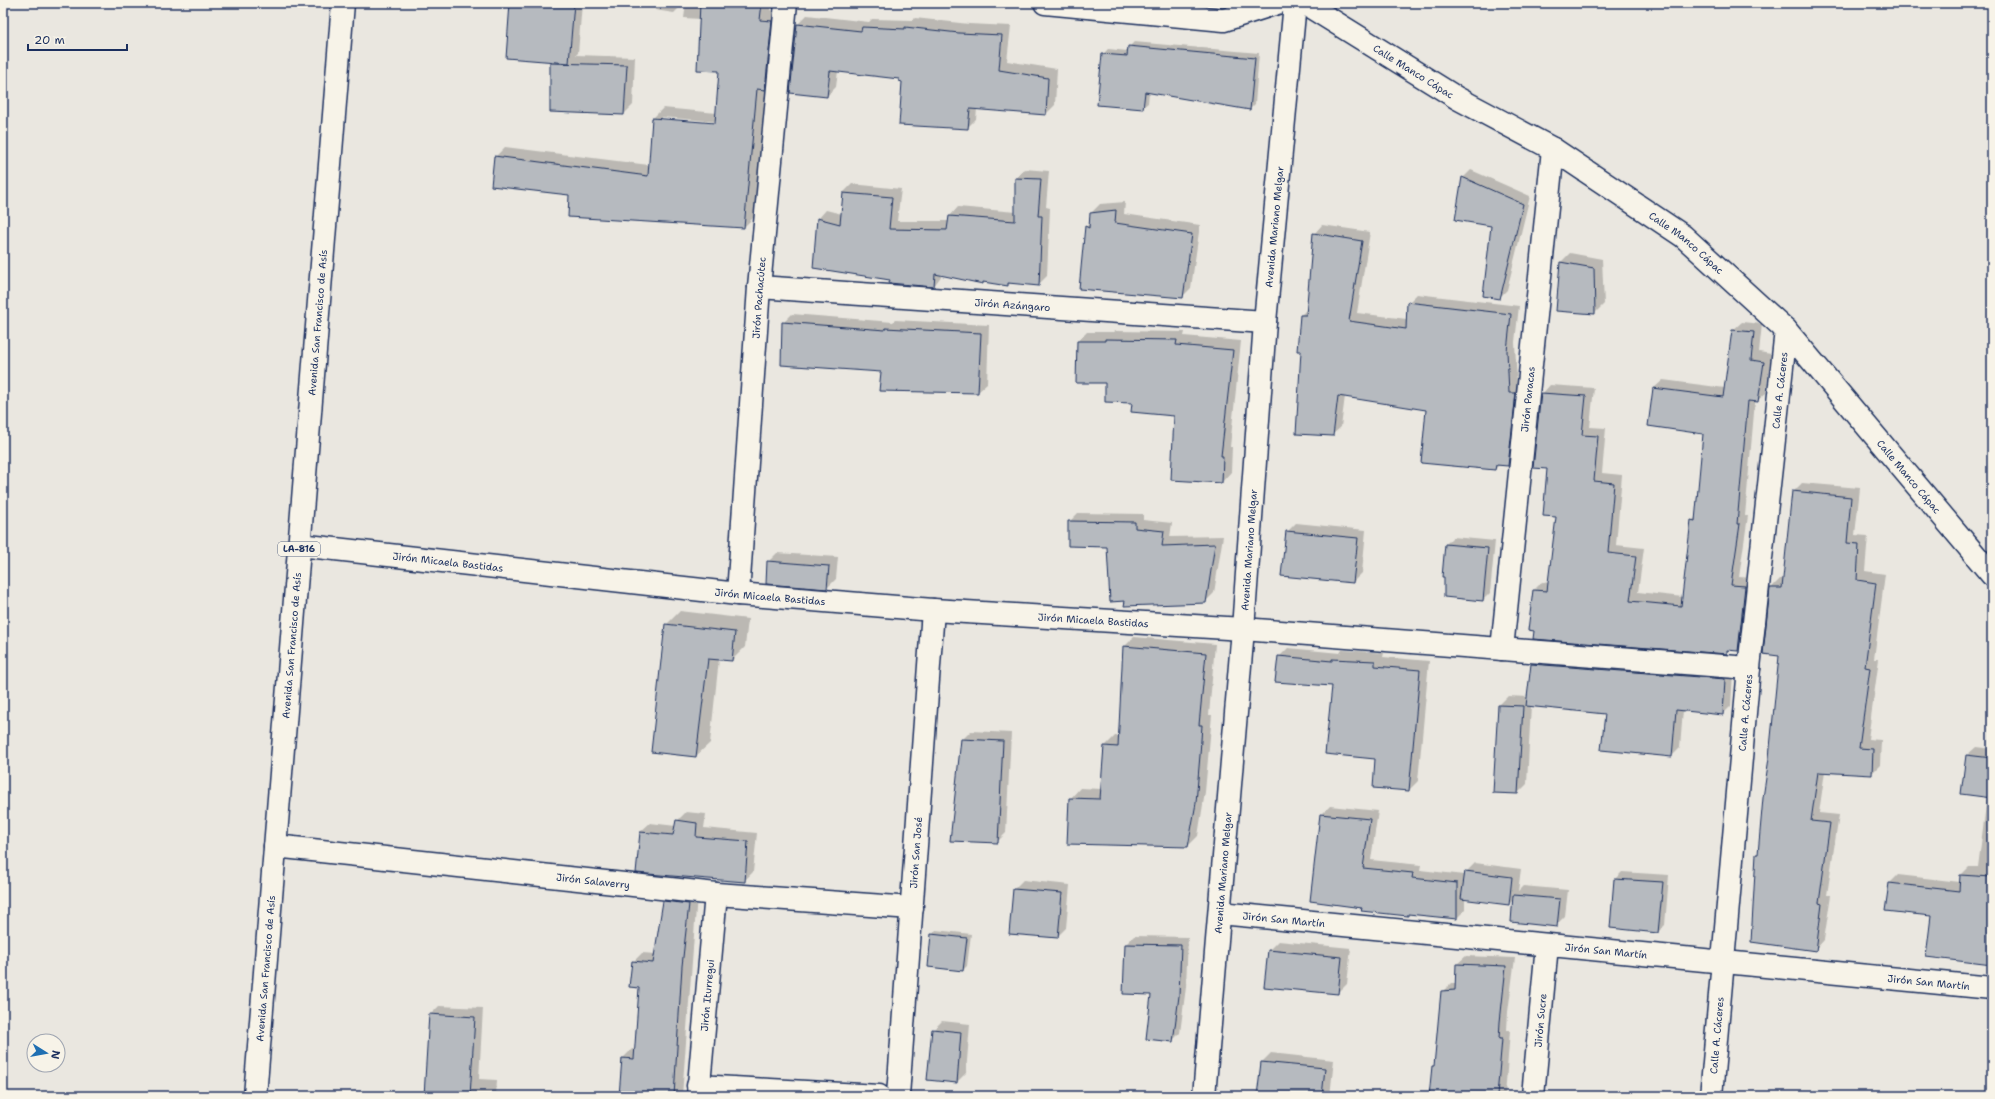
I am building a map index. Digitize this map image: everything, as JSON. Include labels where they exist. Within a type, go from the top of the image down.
[{"type":"main road","name":"Avenida San Francisco de Asís","points":[[255,1096],[343,3]]},
{"type":"main road","name":"Jirón Pachacútec","points":[[738,594],[759,287],[786,3]]},
{"type":"main road","points":[[1045,3],[1224,20],[1277,3]]},
{"type":"main road","name":"Avenida Mariano Melgar","points":[[1204,1096],[1243,629],[1265,322],[1295,3]]},
{"type":"main road","name":"Calle Manco Cápac","points":[[1304,3],[1457,98],[1553,149],[1683,236],[1786,330],[1992,575]]},
{"type":"main road","name":"Jirón Paracas","points":[[1502,649],[1553,149]]},
{"type":"main road","name":"Jirón Azángaro","points":[[759,287],[1265,322]]},
{"type":"main road","name":"Calle A. Cáceres","points":[[1711,1096],[1749,668],[1786,330]]},
{"type":"main road","name":"Jirón Micaela Bastidas","points":[[299,545],[738,594],[933,610],[1243,629],[1749,668]]},
{"type":"main road","name":"Jirón San José","points":[[898,1096],[933,610]]},
{"type":"main road","name":"Jirón Salaverry","points":[[275,846],[716,894],[912,908]]},
{"type":"main road","name":"Jirón Iturregui","points":[[698,1091],[716,894]]},
{"type":"main road","name":"Jirón San Martín","points":[[1220,913],[1992,988]]},
{"type":"main road","name":"Jirón Sucre","points":[[1533,1096],[1547,945]]},
{"type":"main road","points":[[698,1091],[879,1096]]},
{"type":"building","points":[[510,3],[574,3],[569,63],[506,58]]},
{"type":"building","points":[[700,3],[762,3],[760,20],[772,21],[765,90],[757,89],[744,228],[568,217],[569,195],[491,186],[494,156],[648,176],[652,118],[715,123],[719,71],[697,70]]},
{"type":"building","points":[[797,24],[861,31],[862,27],[905,29],[905,27],[959,33],[1002,35],[999,70],[1048,78],[1046,115],[970,109],[968,129],[899,125],[902,82],[899,81],[899,79],[830,71],[827,97],[790,93]]},
{"type":"building","points":[[1128,46],[1255,58],[1250,110],[1145,92],[1143,109],[1097,105],[1102,54],[1127,56]]},
{"type":"building","points":[[550,63],[627,65],[624,115],[550,112]]},
{"type":"building","points":[[1462,177],[1523,204],[1500,299],[1483,296],[1491,226],[1455,220]]},
{"type":"building","points":[[1015,178],[1041,179],[1038,216],[1042,216],[1039,286],[1008,283],[1008,286],[983,282],[983,284],[935,274],[934,287],[889,283],[890,280],[813,268],[817,218],[840,224],[843,193],[892,197],[889,229],[947,230],[949,216],[1015,221]]},
{"type":"building","points":[[1116,210],[1115,223],[1192,234],[1183,298],[1079,289],[1085,226],[1089,228],[1090,213]]},
{"type":"building","points":[[1313,233],[1362,241],[1349,321],[1406,329],[1407,302],[1511,314],[1507,351],[1509,393],[1516,393],[1508,466],[1496,465],[1495,470],[1421,463],[1426,410],[1338,396],[1333,436],[1296,434],[1301,351],[1297,351],[1300,315],[1306,315]]},
{"type":"building","points":[[1560,262],[1594,268],[1595,314],[1556,311]]},
{"type":"building","points":[[782,322],[885,330],[885,328],[981,333],[978,393],[879,391],[881,372],[781,365]]},
{"type":"building","points":[[1732,330],[1754,332],[1751,360],[1764,362],[1758,402],[1748,401],[1737,524],[1740,524],[1731,585],[1745,586],[1738,651],[1727,650],[1727,654],[1533,639],[1534,631],[1528,630],[1533,590],[1547,591],[1556,517],[1543,516],[1547,469],[1533,468],[1541,393],[1586,396],[1582,435],[1598,436],[1594,481],[1614,483],[1608,553],[1636,556],[1630,601],[1681,606],[1691,520],[1695,521],[1703,434],[1648,426],[1653,388],[1723,397]]},
{"type":"building","points":[[1105,339],[1177,340],[1176,345],[1233,350],[1221,456],[1223,456],[1222,483],[1171,480],[1174,416],[1131,412],[1132,403],[1105,402],[1105,383],[1076,383],[1077,341],[1105,341]]},
{"type":"building","points":[[1792,491],[1851,497],[1847,543],[1859,544],[1857,580],[1876,583],[1865,667],[1870,668],[1859,748],[1873,749],[1872,775],[1818,772],[1811,821],[1830,823],[1819,903],[1822,904],[1816,951],[1751,942],[1756,854],[1758,854],[1779,656],[1763,654],[1770,588],[1782,588]]},
{"type":"building","points":[[1068,521],[1135,522],[1135,528],[1164,531],[1162,546],[1215,544],[1206,603],[1124,606],[1125,601],[1110,602],[1107,547],[1068,546]]},
{"type":"building","points":[[1286,531],[1358,538],[1353,583],[1281,576]]},
{"type":"building","points":[[1445,544],[1488,548],[1483,601],[1444,597],[1444,577],[1442,577]]},
{"type":"building","points":[[767,561],[829,566],[827,589],[766,584]]},
{"type":"building","points":[[665,624],[735,632],[732,661],[708,659],[696,757],[651,752]]},
{"type":"building","points":[[1123,646],[1206,653],[1199,725],[1202,725],[1196,803],[1188,847],[1067,844],[1069,798],[1100,799],[1104,746],[1118,747]]},
{"type":"building","points":[[1278,656],[1332,661],[1332,659],[1375,661],[1375,666],[1420,670],[1409,791],[1373,788],[1375,759],[1325,754],[1332,686],[1275,682]]},
{"type":"building","points":[[1531,664],[1725,679],[1723,715],[1676,710],[1672,757],[1601,750],[1605,714],[1526,706]]},
{"type":"building","points":[[1498,705],[1523,706],[1518,794],[1493,793]]},
{"type":"building","points":[[961,739],[1003,741],[998,843],[950,841]]},
{"type":"building","points":[[1966,755],[1992,758],[1992,798],[1961,794]]},
{"type":"building","points":[[1320,814],[1370,819],[1363,868],[1413,873],[1412,878],[1457,883],[1457,919],[1361,911],[1362,908],[1310,901]]},
{"type":"building","points":[[676,820],[697,823],[696,837],[748,841],[745,882],[636,873],[640,832],[673,835]]},
{"type":"building","points":[[1465,871],[1512,877],[1509,905],[1461,899]]},
{"type":"building","points":[[1960,875],[1992,877],[1992,965],[1926,957],[1931,916],[1885,911],[1889,883],[1959,891]]},
{"type":"building","points":[[1614,879],[1663,882],[1658,933],[1610,928]]},
{"type":"building","points":[[1013,889],[1062,893],[1058,938],[1009,934]]},
{"type":"building","points":[[1513,895],[1560,899],[1557,927],[1511,922]]},
{"type":"building","points":[[663,901],[689,904],[682,966],[674,1096],[619,1096],[622,1058],[634,1059],[639,988],[629,987],[632,961],[653,963]]},
{"type":"building","points":[[931,934],[967,938],[963,971],[928,967]]},
{"type":"building","points":[[1125,944],[1181,945],[1179,996],[1173,1042],[1146,1039],[1151,995],[1123,994]]},
{"type":"building","points":[[1268,950],[1342,957],[1338,994],[1264,987]]},
{"type":"building","points":[[1456,964],[1506,966],[1500,1022],[1499,1039],[1502,1039],[1497,1096],[1429,1096],[1432,1066],[1434,1066],[1441,991],[1455,990]]},
{"type":"building","points":[[429,1014],[475,1017],[470,1096],[424,1096]]},
{"type":"building","points":[[932,1029],[961,1032],[957,1083],[927,1080]]},
{"type":"building","points":[[1261,1062],[1325,1068],[1322,1096],[1257,1096]]}]
